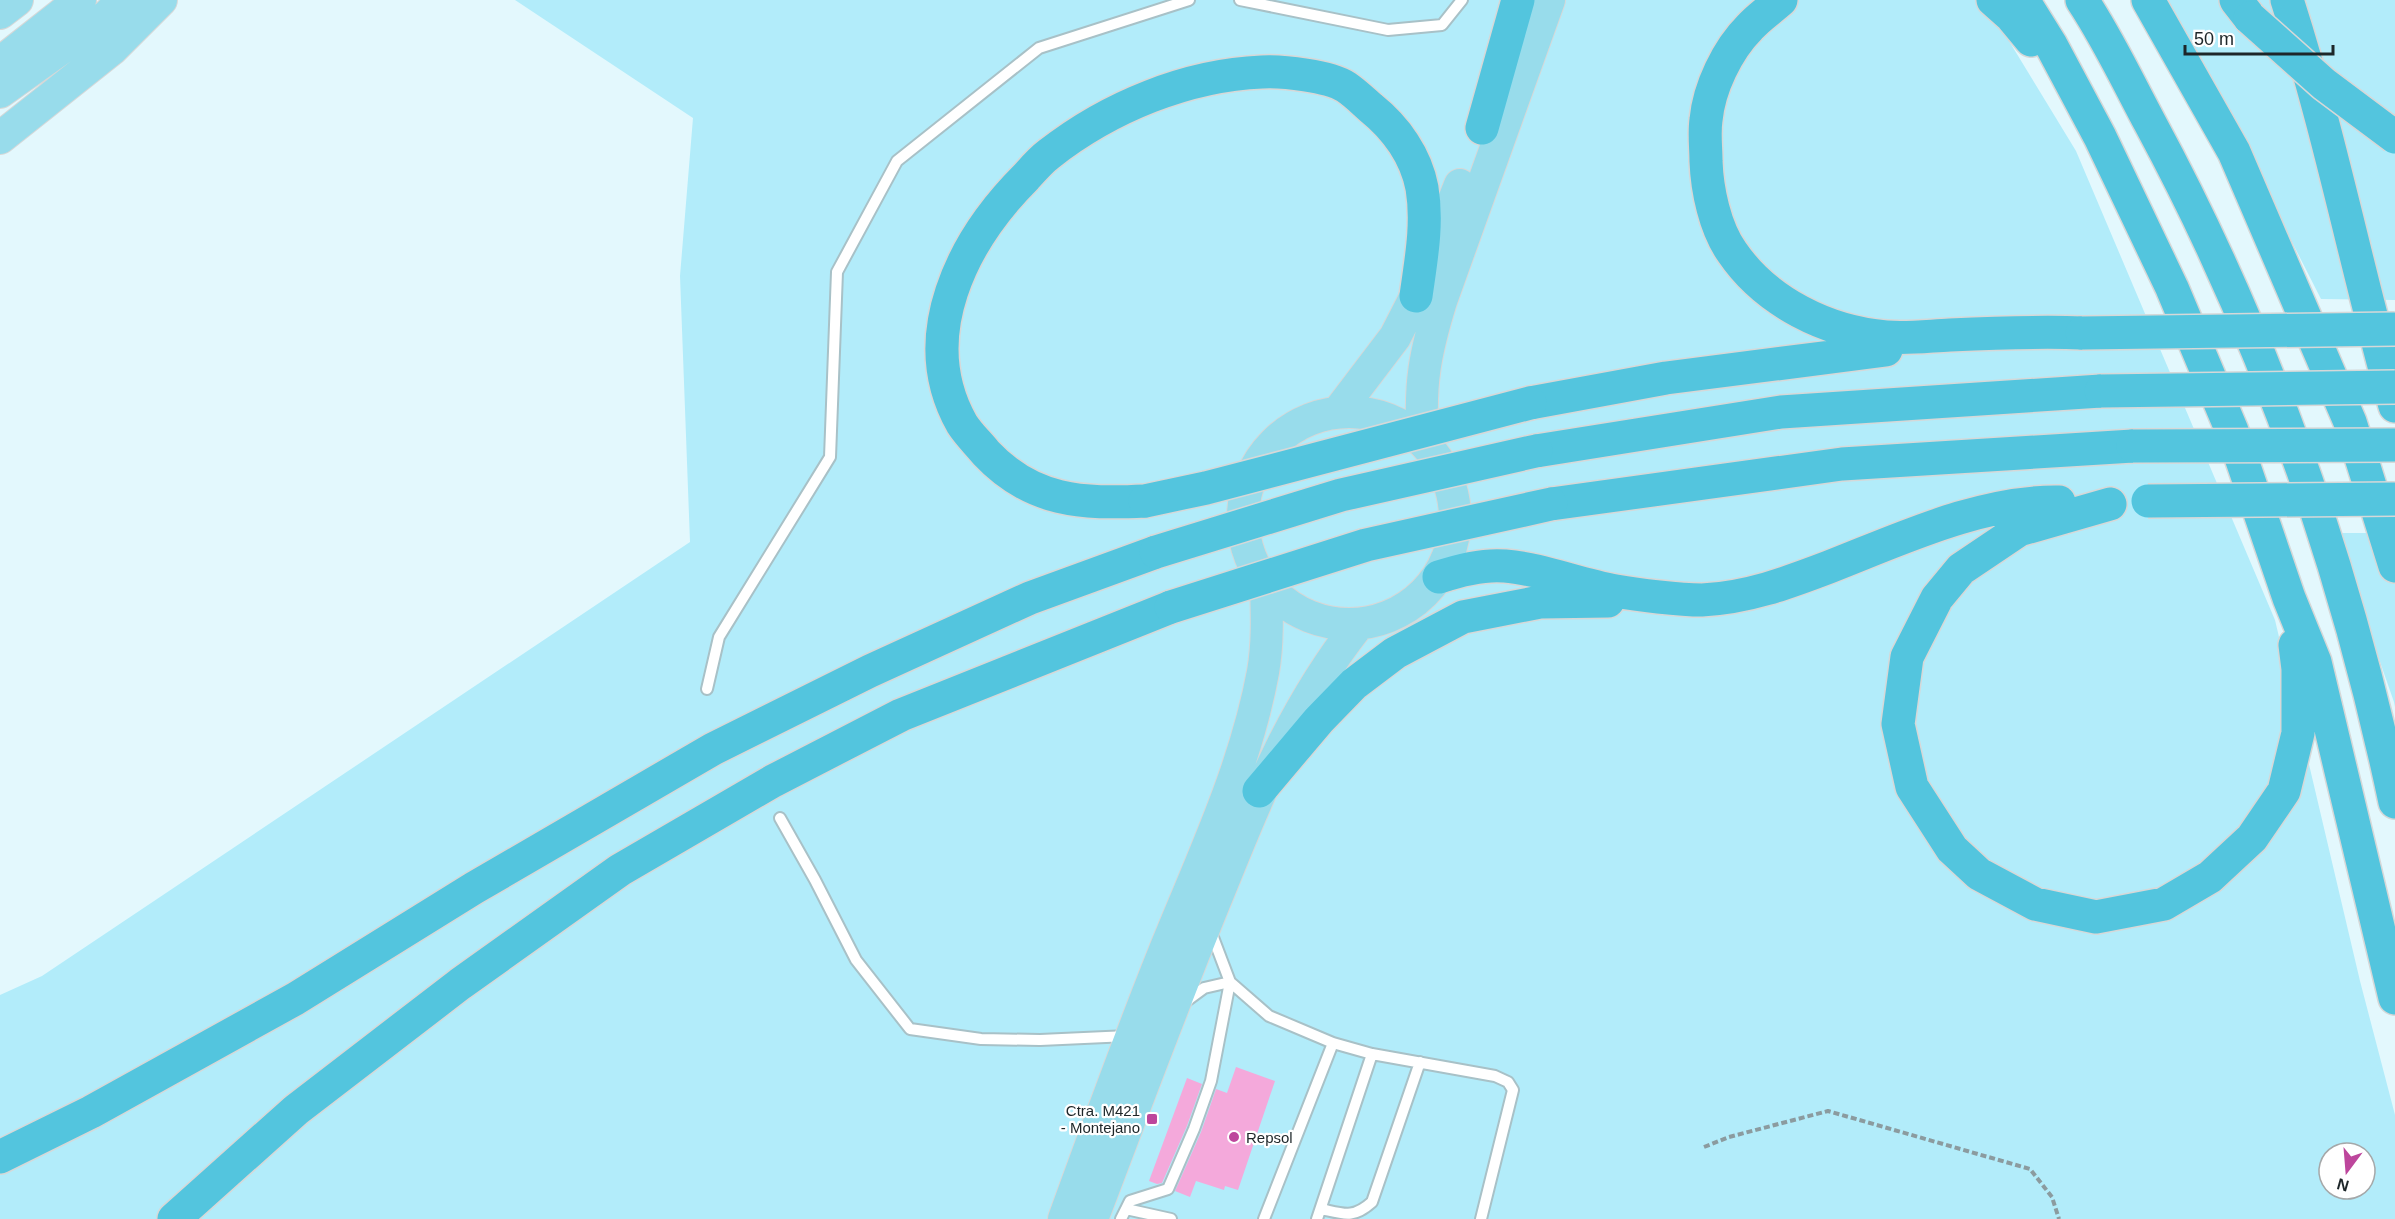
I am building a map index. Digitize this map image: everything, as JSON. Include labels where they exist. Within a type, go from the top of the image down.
[{"type":"highway","points":[[1482,128],[1518,0]]},
{"type":"highway","points":[[1781,0],[1749,27],[1729,55],[1714,85],[1706,120],[1707,178],[1720,230],[1731,252],[1756,281],[1788,304],[1813,318],[1854,333],[1889,338],[1989,333],[2395,329]]},
{"type":"highway","points":[[1993,0],[2011,16],[2049,62],[2100,137]]},
{"type":"highway","points":[[2023,0],[2051,45],[2100,137],[2172,288],[2232,431],[2289,598],[2315,662],[2395,998]]},
{"type":"highway","points":[[2082,0],[2192,200],[2264,366],[2296,449],[2339,577],[2362,659],[2395,802]]},
{"type":"highway","points":[[2148,0],[2234,152],[2350,422],[2395,566]]},
{"type":"highway","points":[[2287,0],[2345,206],[2372,325],[2395,406]]},
{"type":"highway","points":[[2243,9],[2324,84],[2395,137]]},
{"type":"highway","points":[[1416,296],[1425,224],[1418,178],[1409,151],[1384,119],[1345,86],[1287,71],[1239,73],[1187,82],[1110,114],[1048,154],[1009,194],[979,233],[956,275],[945,319],[942,361],[951,404],[967,431],[1007,473],[1040,491],[1098,503],[1145,501],[1206,488],[1530,403],[1666,378],[1850,353],[2082,333]]},
{"type":"highway","points":[[0,1157],[91,1112],[295,999],[474,888],[713,750],[870,670],[1030,598],[1156,552],[1341,495],[1536,451],[1781,412],[2101,391],[2395,387]]},
{"type":"highway","points":[[174,1219],[296,1110],[460,984],[620,870],[773,781],[901,715],[1171,607],[1366,544],[1551,504],[1842,464],[2133,446],[2395,445]]},
{"type":"highway","points":[[1259,791],[1319,720],[1354,684],[1395,653],[1463,617],[1540,602],[1700,600],[1738,596],[1778,586],[1929,528],[1988,510],[2055,502],[2110,504],[2148,501],[2395,499]]},
{"type":"highway","points":[[2110,504],[2019,530],[1961,569],[1937,598],[1906,657],[1898,723],[1912,787],[1952,849],[1979,874],[2035,904],[2096,917],[2164,904],[2210,878],[2252,838],[2284,791],[2298,733],[2298,669],[2289,598]]},
{"type":"highway","points":[[1439,577],[1465,569],[1504,566],[1540,572],[1615,591],[1700,600]]},
{"type":"main road","points":[[0,13],[17,0]]},
{"type":"main road","points":[[0,63],[80,0]]},
{"type":"main road","points":[[0,93],[107,16],[123,0]]},
{"type":"main road","points":[[0,138],[112,49],[161,0]]},
{"type":"main road","points":[[1338,412],[1395,338],[1416,296],[1531,0]]},
{"type":"main road","points":[[1422,439],[1421,382],[1430,339],[1452,267],[1549,0]]},
{"type":"main road","points":[[1338,412],[1377,417],[1394,423],[1422,439],[1442,466],[1455,503],[1454,541],[1439,577],[1423,596],[1404,610],[1381,621],[1358,625],[1329,622],[1299,612],[1266,585],[1252,560],[1243,520],[1244,502],[1250,481],[1261,458],[1276,439],[1294,425],[1312,417],[1338,412]]},
{"type":"main road","points":[[1064,1219],[1131,1035],[1236,774],[1264,670],[1267,627],[1266,585]]},
{"type":"main road","points":[[1092,1219],[1259,791],[1303,703],[1358,625]]},
{"type":"lane","points":[[707,689],[719,637],[830,457],[837,272],[897,162],[1039,48],[1189,0]]},
{"type":"lane","points":[[1240,0],[1389,30],[1442,26],[1462,0]]},
{"type":"lane","points":[[780,818],[856,960],[910,1029],[981,1039],[1040,1040],[1131,1035]]},
{"type":"lane","points":[[1207,920],[1230,982],[1269,1016],[1333,1043],[1372,1054],[1495,1076],[1508,1082],[1513,1090],[1481,1219]]},
{"type":"lane","points":[[1171,1012],[1204,988],[1230,982]]},
{"type":"lane","points":[[1171,1219],[1123,1214],[1130,1201],[1168,1189],[1194,1129],[1211,1080],[1230,982]]},
{"type":"lane","points":[[1264,1219],[1333,1043]]},
{"type":"lane","points":[[1372,1054],[1319,1214],[1361,1212],[1372,1202],[1420,1062]]},
{"type":"path","points":[[1704,1147],[1730,1137],[1828,1111],[2030,1169],[2052,1197],[2058,1219]]},
{"type":"shaded area","points":[[515,0],[1984,0],[2076,151],[2275,620],[2360,981],[2395,1115],[2395,1219],[0,1219],[0,995],[42,976],[690,542],[680,276],[693,118]]},
{"type":"shaded area","points":[[2164,0],[2395,0],[2395,300],[2321,299],[2180,22]]},
{"type":"shaded area","points":[[2335,533],[2395,533],[2395,707],[2394,702]]},
{"type":"building","name":"Repsol","points":[[1236,1067],[1275,1081],[1238,1190],[1225,1186],[1224,1190],[1196,1181],[1190,1197],[1175,1191],[1201,1132],[1216,1089],[1227,1093]]},
{"type":"building","points":[[1187,1078],[1202,1084],[1187,1126],[1162,1183],[1157,1184],[1149,1181]]},
{"type":"place","name":"Ctra. M421 - Montejano","points":[[1152,1119]]},
{"type":"place","name":"Repsol","points":[[1234,1137]]}]
